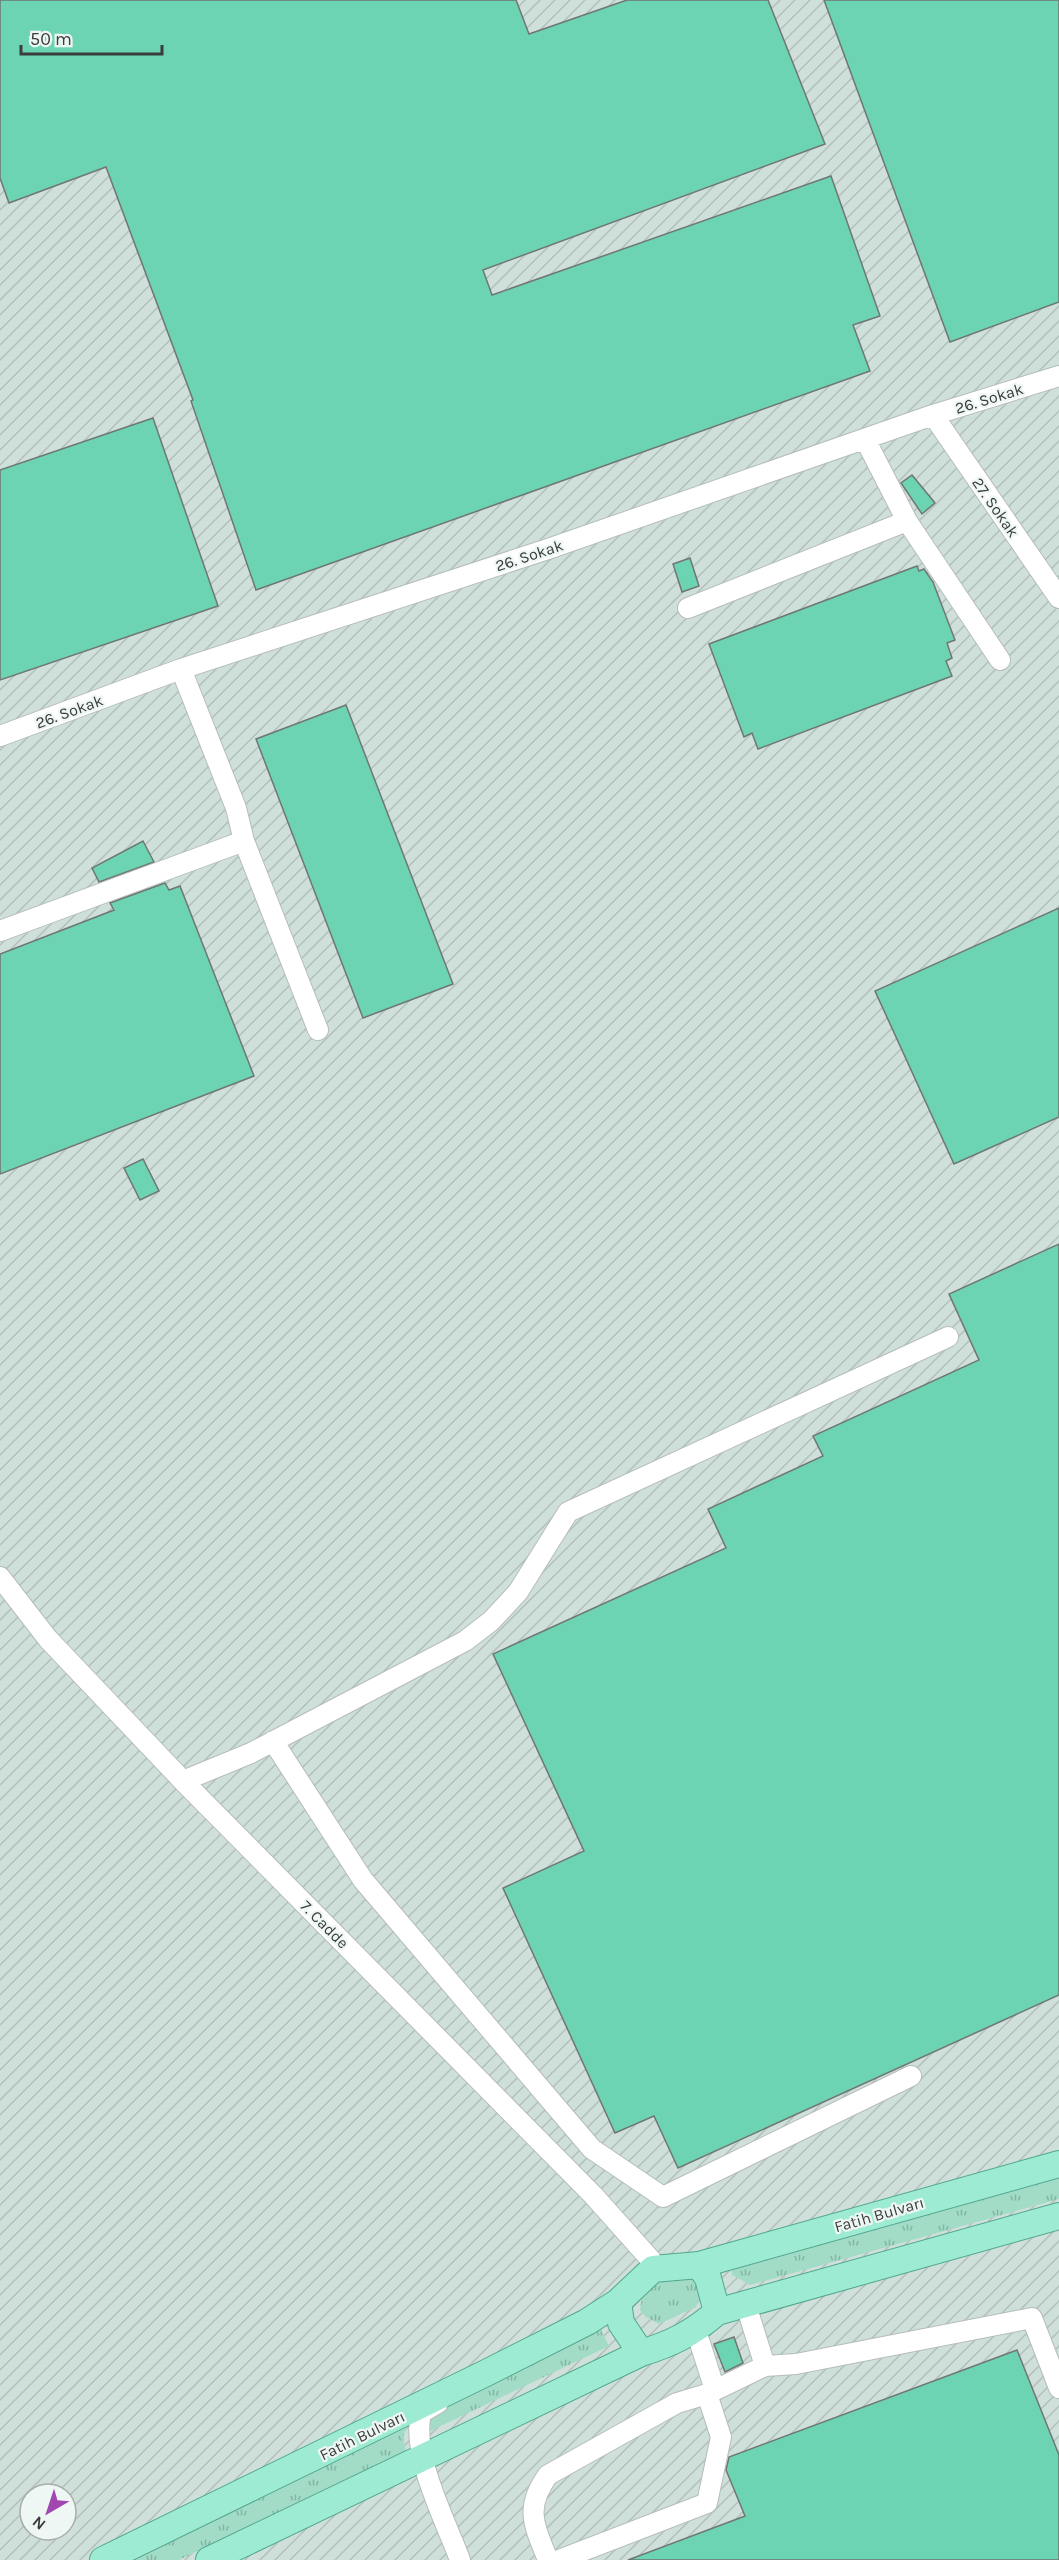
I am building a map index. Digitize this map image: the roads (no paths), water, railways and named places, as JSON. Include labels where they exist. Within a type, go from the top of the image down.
[{"type":"main road","name":"Fatih Bulvarı","points":[[103,2560],[587,2322],[618,2302],[653,2269],[699,2265],[1059,2164]]},
{"type":"main road","points":[[209,2560],[641,2353],[693,2332],[717,2312],[1059,2216]]},
{"type":"main road","points":[[699,2265],[708,2278],[717,2312]]},
{"type":"main road","points":[[618,2302],[621,2323],[641,2353]]},
{"type":"street","name":"26. Sokak","points":[[0,736],[181,669],[548,549],[933,415],[1059,376]]},
{"type":"street","name":"27. Sokak","points":[[933,415],[1059,598]]},
{"type":"street","points":[[865,439],[907,521],[1000,660]]},
{"type":"street","points":[[688,608],[907,521]]},
{"type":"street","points":[[181,669],[236,808],[244,841],[318,1030]]},
{"type":"street","points":[[0,931],[244,841]]},
{"type":"street","points":[[183,1781],[273,1741],[465,1641],[491,1621],[518,1592],[568,1512],[948,1337]]},
{"type":"street","name":"7. Cadde","points":[[0,1577],[48,1639],[183,1781],[593,2195],[651,2260],[653,2269]]},
{"type":"street","points":[[273,1741],[363,1880],[592,2149],[663,2197],[911,2076]]},
{"type":"street","points":[[746,2305],[765,2366]]},
{"type":"street","points":[[548,2560],[532,2508],[537,2491],[548,2475],[677,2403],[711,2392],[765,2366],[796,2364],[1032,2318],[1059,2388]]},
{"type":"street","points":[[559,2560],[707,2503],[721,2437],[699,2340],[693,2332]]},
{"type":"street","points":[[460,2560],[422,2457],[417,2430],[421,2414],[484,2374]]}]
